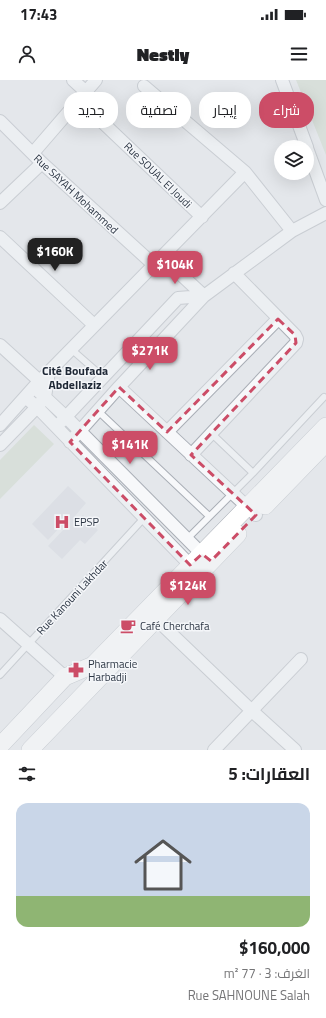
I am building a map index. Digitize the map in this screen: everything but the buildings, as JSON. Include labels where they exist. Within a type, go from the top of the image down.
[{"type":"main road","points":[[252,511],[326,426]]},
{"type":"main road","points":[[0,746],[64,677],[93,665],[200,564],[252,511],[326,443]]},
{"type":"main road","points":[[30,750],[156,619],[200,564]]},
{"type":"street","name":"Rue SOUAL El Joudi","points":[[73,80],[80,92]]},
{"type":"street","points":[[86,92],[96,80]]},
{"type":"street","points":[[282,80],[304,140]]},
{"type":"street","points":[[144,86],[246,172],[292,231]]},
{"type":"street","points":[[33,153],[64,117]]},
{"type":"street","name":"Rue SAYAH Mohammed","points":[[0,121],[42,162],[158,261],[204,296]]},
{"type":"street","name":"Rue SOUAL El Joudi","points":[[114,128],[202,217]]},
{"type":"street","points":[[0,203],[42,162]]},
{"type":"street","points":[[314,167],[326,200]]},
{"type":"street","points":[[0,446],[36,407],[41,388],[49,372],[246,172]]},
{"type":"street","points":[[70,442],[204,296],[292,231],[326,213]]},
{"type":"street","points":[[0,237],[94,325]]},
{"type":"street","points":[[191,455],[296,343],[297,339],[295,335],[234,273]]},
{"type":"street","points":[[56,427],[104,378],[178,298],[204,296]]},
{"type":"street","points":[[167,432],[278,319]]},
{"type":"street","points":[[0,344],[79,431],[186,538],[200,564]]},
{"type":"street","points":[[0,425],[25,397],[41,388]]},
{"type":"street","points":[[119,388],[252,511]]},
{"type":"street","points":[[25,397],[144,518],[200,564]]},
{"type":"street","points":[[0,619],[64,677]]},
{"type":"street","points":[[156,619],[295,750]]},
{"type":"street","points":[[214,750],[301,659]]},
{"type":"lane","points":[[71,349],[104,378]]},
{"type":"lane","points":[[186,538],[253,473],[324,397]]},
{"type":"lane","points":[[98,411],[209,516]]},
{"type":"lane","points":[[211,433],[253,473]]},
{"type":"lane","name":"Rue Kanouni Lakhdar","points":[[0,675],[144,518]]},
{"type":"highlighted area","points":[[278,319],[295,335],[296,343],[191,455],[256,515],[211,561],[202,554],[190,565],[70,442],[119,387],[167,432]]},
{"type":"shaded area","name":"EPSP","points":[[68,486],[86,503],[75,516],[78,519],[83,515],[98,530],[85,544],[80,540],[62,559],[48,546],[65,528],[62,525],[48,540],[32,524]]},
{"type":"green space","points":[[296,80],[326,80],[326,155],[314,125],[314,92],[301,92]]},
{"type":"green space","points":[[34,425],[54,444],[0,499],[0,460]]},
{"type":"place","name":"EPSP","points":[[62,522]]},
{"type":"place","name":"Café Cherchafa","points":[[128,626]]},
{"type":"place","name":"Pharmacie Harbadji","points":[[76,670]]},
{"type":"district","name":"Cité Boufada Abdellaziz","points":[[75,378]]}]
